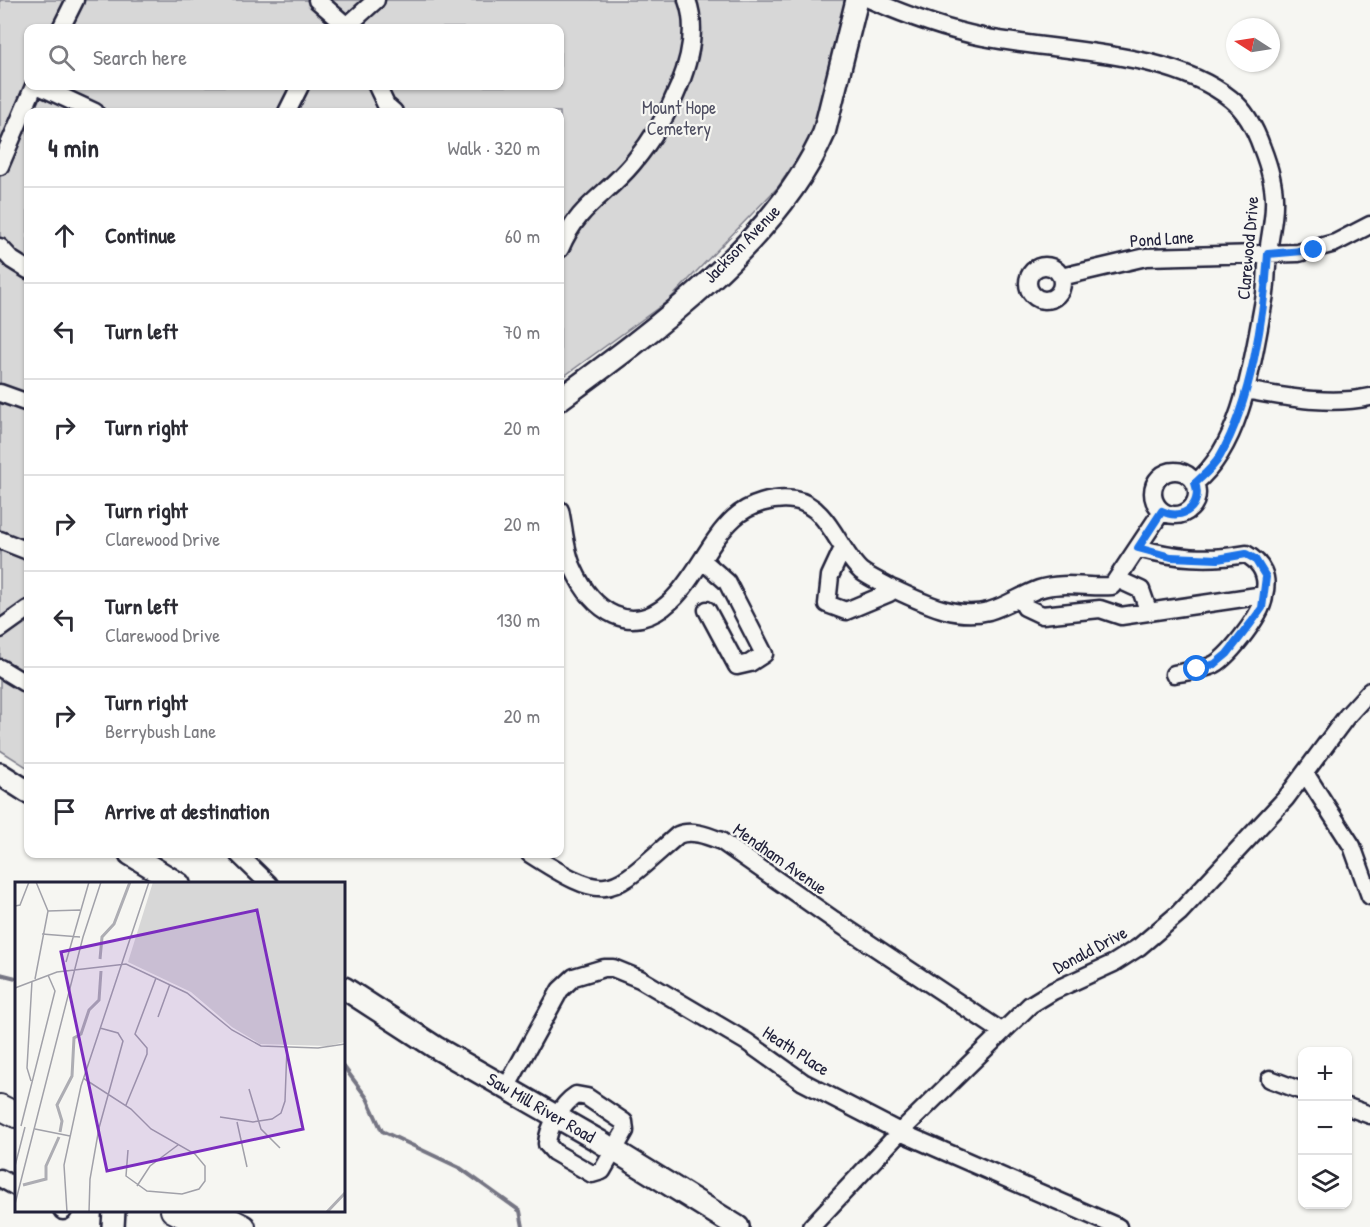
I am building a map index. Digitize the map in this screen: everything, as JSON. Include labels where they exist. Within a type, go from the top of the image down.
[{"type":"highway","points":[[0,1107],[15,1114]]},
{"type":"highway","points":[[0,1125],[15,1132]]},
{"type":"highway","points":[[177,1212],[206,1227]]},
{"type":"highway","points":[[214,1212],[243,1227]]},
{"type":"main road","name":"Jackson Avenue","points":[[564,396],[655,328],[759,230],[785,199],[824,133],[857,0]]},
{"type":"main road","points":[[0,774],[24,789]]},
{"type":"main road","points":[[137,858],[176,882]]},
{"type":"main road","name":"Saw Mill River Road","points":[[345,989],[435,1047],[614,1150],[738,1227]]},
{"type":"main road","points":[[113,1227],[114,1212]]},
{"type":"street","points":[[63,24],[75,0]]},
{"type":"street","points":[[317,0],[343,24]]},
{"type":"street","points":[[351,24],[376,0]]},
{"type":"street","points":[[564,239],[569,227],[586,206],[633,163],[664,117],[687,69],[693,32],[687,0]]},
{"type":"street","name":"Clarewood Drive","points":[[871,0],[922,22],[983,37],[1144,62],[1172,69],[1218,90],[1233,100],[1245,115],[1267,159],[1274,205],[1265,294],[1245,390],[1220,457],[1195,483]]},
{"type":"street","points":[[25,108],[32,90]]},
{"type":"street","points":[[48,90],[86,108]]},
{"type":"street","points":[[289,108],[298,90]]},
{"type":"street","points":[[378,90],[389,108]]},
{"type":"street","points":[[0,166],[24,110]]},
{"type":"street","name":"Pond Lane","points":[[1061,277],[1146,257],[1268,254],[1314,250],[1370,225]]},
{"type":"street","points":[[0,247],[12,260],[24,268]]},
{"type":"street","points":[[1245,390],[1306,400],[1332,401],[1370,398]]},
{"type":"street","points":[[0,393],[24,402]]},
{"type":"street","points":[[1178,471],[1190,477],[1195,483],[1197,497],[1190,510],[1176,515],[1162,511],[1157,506],[1154,492],[1159,479],[1178,471]]},
{"type":"street","points":[[564,529],[572,567],[590,597],[611,615],[634,620],[654,615],[672,600],[734,518],[752,506],[769,501],[795,500],[817,511],[861,571],[888,587],[946,612],[962,613],[989,611],[1040,589],[1067,584],[1112,586],[1162,511]]},
{"type":"street","points":[[0,540],[24,549]]},
{"type":"street","points":[[843,548],[830,576],[827,604],[846,611],[884,597],[889,593],[888,587]]},
{"type":"street","points":[[1138,548],[1171,557],[1218,559],[1246,554],[1255,559],[1266,577],[1262,608],[1227,654],[1215,664],[1173,674]]},
{"type":"street","points":[[702,560],[727,582],[764,654],[750,663],[737,666],[707,610]]},
{"type":"street","points":[[1117,579],[1141,590],[1148,609]]},
{"type":"street","points":[[1098,587],[1100,609]]},
{"type":"street","points":[[1021,599],[1025,607],[1042,615],[1100,609],[1121,615],[1148,609],[1187,607],[1264,594]]},
{"type":"street","points":[[0,629],[24,612]]},
{"type":"street","points":[[0,668],[24,683]]},
{"type":"street","name":"Donald Drive","points":[[811,1227],[900,1132],[1030,1005],[1053,991],[1114,963],[1147,940],[1179,913],[1286,798],[1347,716],[1370,691]]},
{"type":"street","points":[[1305,772],[1352,846],[1370,896]]},
{"type":"street","name":"Mendham Avenue","points":[[536,858],[572,881],[585,886],[608,888],[625,881],[678,835],[685,832],[709,836],[721,841],[834,920],[1001,1031]]},
{"type":"street","points":[[242,858],[267,882]]},
{"type":"street","name":"Heath Place","points":[[506,1088],[560,990],[574,977],[604,968],[614,968],[640,979],[747,1042],[803,1082],[900,1132],[1118,1227]]},
{"type":"street","points":[[1270,1079],[1298,1090]]},
{"type":"street","points":[[576,1095],[587,1097],[624,1122],[625,1131],[614,1150],[602,1171],[592,1174],[554,1152],[548,1144],[548,1135],[567,1101],[576,1095]]},
{"type":"street","points":[[1352,1109],[1370,1115]]},
{"type":"street","points":[[0,1178],[15,1186]]},
{"type":"green space","name":"Mount Hope Cemetery","points":[[0,0],[846,0],[814,127],[803,150],[778,187],[669,300],[564,376],[564,108],[24,108],[24,765],[0,750]]},
{"type":"waterway","points":[[0,974],[15,978]]},
{"type":"waterway","points":[[345,1068],[367,1098],[382,1131],[460,1168],[520,1211],[523,1227]]},
{"type":"route","points":[[1197,669],[1215,664],[1227,654],[1251,623],[1262,608],[1266,577],[1255,559],[1246,554],[1218,559],[1171,557],[1138,548],[1162,511],[1176,515],[1184,514],[1195,504],[1197,497],[1195,483],[1220,457],[1231,433],[1256,346],[1265,294],[1268,254],[1314,250]]}]
